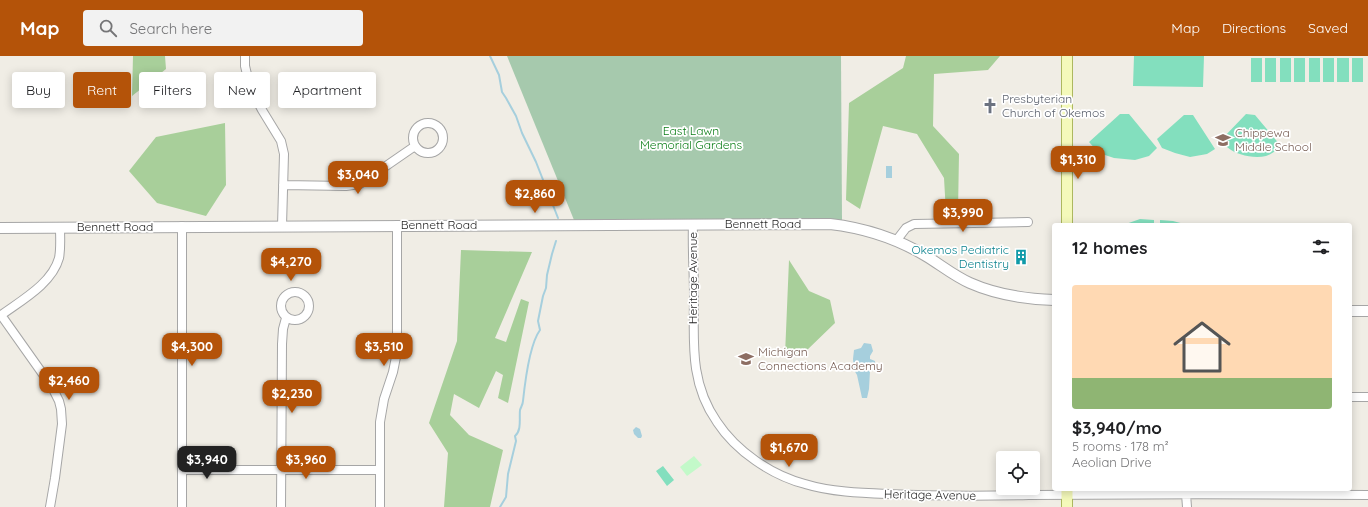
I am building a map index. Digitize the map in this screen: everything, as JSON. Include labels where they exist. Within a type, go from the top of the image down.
[{"type":"main road","points":[[1067,56],[1067,223]]},
{"type":"main road","points":[[1067,492],[1067,507]]},
{"type":"street","points":[[245,56],[245,66],[250,87],[281,141],[284,154],[282,226]]},
{"type":"street","points":[[283,185],[346,186],[360,184],[415,146]]},
{"type":"street","points":[[896,241],[906,228],[914,224],[1028,222]]},
{"type":"street","name":"Heritage Avenue","points":[[693,224],[693,347],[696,372],[702,395],[716,421],[728,437],[744,452],[782,476],[806,485],[831,489],[864,493],[933,496],[1067,492],[1186,494],[1263,491],[1368,495]]},
{"type":"street","name":"Bennett Road","points":[[0,228],[830,224],[864,230],[896,241],[918,252],[963,280],[980,287],[1016,297],[1052,300]]},
{"type":"street","points":[[380,507],[380,422],[395,366],[397,352],[397,225]]},
{"type":"street","points":[[182,226],[182,507]]},
{"type":"street","points":[[50,507],[62,424],[61,409],[52,387],[0,316],[41,286],[51,275],[55,269],[59,256],[60,227]]},
{"type":"street","points":[[1352,311],[1368,311]]},
{"type":"street","points":[[281,507],[282,344],[286,318]]},
{"type":"street","points":[[1352,397],[1368,397]]},
{"type":"street","points":[[182,470],[380,470]]},
{"type":"street","points":[[1186,494],[1187,507]]},
{"type":"green space","points":[[133,56],[165,56],[166,69],[162,72],[139,72],[139,90],[132,96]]},
{"type":"green space","name":"East Lawn Memorial Gardens","points":[[507,56],[841,56],[842,220],[574,220]]},
{"type":"green space","points":[[906,56],[1000,56],[988,70],[934,74],[933,126],[959,154],[958,211],[946,213],[944,178],[917,134],[883,126],[860,209],[846,200],[849,103],[903,68]]},
{"type":"green space","points":[[1134,56],[1204,56],[1203,87],[1133,86]]},
{"type":"green space","points":[[1251,58],[1262,58],[1262,82],[1251,82]]},
{"type":"green space","points":[[1265,58],[1276,58],[1276,82],[1265,82]]},
{"type":"green space","points":[[1280,58],[1291,58],[1291,82],[1280,82]]},
{"type":"green space","points":[[1294,58],[1305,58],[1305,82],[1294,82]]},
{"type":"green space","points":[[1309,58],[1320,58],[1320,82],[1309,82]]},
{"type":"green space","points":[[1323,58],[1334,58],[1334,82],[1323,82]]},
{"type":"green space","points":[[1337,58],[1349,58],[1349,82],[1337,82]]},
{"type":"green space","points":[[1352,58],[1363,58],[1363,82],[1352,82]]},
{"type":"green space","points":[[1120,114],[1129,114],[1157,148],[1149,156],[1135,160],[1114,158],[1099,153],[1089,142]]},
{"type":"green space","points":[[1246,114],[1255,115],[1281,146],[1274,152],[1261,157],[1251,157],[1240,154],[1227,147],[1222,139]]},
{"type":"green space","points":[[1184,115],[1193,115],[1215,149],[1207,154],[1190,157],[1162,148],[1157,139]]},
{"type":"green space","points":[[225,123],[226,185],[206,216],[157,203],[129,171],[156,137]]},
{"type":"green space","points":[[1140,219],[1154,220],[1154,223],[1129,223]]},
{"type":"green space","points":[[1160,220],[1180,223],[1160,223]]},
{"type":"green space","points":[[461,250],[532,252],[495,338],[506,342],[521,299],[529,302],[508,403],[498,398],[503,375],[496,371],[479,408],[454,394],[450,415],[469,435],[503,450],[490,507],[444,507],[448,453],[429,423],[457,341]]},
{"type":"green space","points":[[789,260],[809,291],[830,300],[835,323],[805,352],[785,355]]},
{"type":"green space","points":[[694,456],[702,465],[687,476],[680,467]]},
{"type":"green space","points":[[663,466],[674,480],[667,486],[656,471]]},
{"type":"water","points":[[886,166],[892,166],[892,178],[886,178]]},
{"type":"water","points":[[864,343],[871,344],[873,351],[870,359],[875,361],[875,366],[870,371],[867,398],[862,398],[857,375],[854,370],[853,359],[854,350],[861,348]]},
{"type":"water","points":[[636,427],[640,429],[642,436],[641,438],[638,438],[634,434],[633,430]]},
{"type":"waterway","points":[[490,56],[499,75],[502,92],[516,116],[558,218]]},
{"type":"waterway","points":[[500,507],[506,497],[508,474],[516,441],[515,436],[519,431],[520,410],[523,402],[528,364],[533,345],[540,330],[538,321],[546,288],[547,275],[556,241]]},
{"type":"place","name":"Presbyterian Church of Okemos","points":[[990,106]]},
{"type":"place","name":"Chippewa Middle School","points":[[1223,140]]},
{"type":"place","name":"Okemos Pediatric Dentistry","points":[[1021,257]]},
{"type":"place","name":"Michigan Connections Academy","points":[[746,359]]}]
